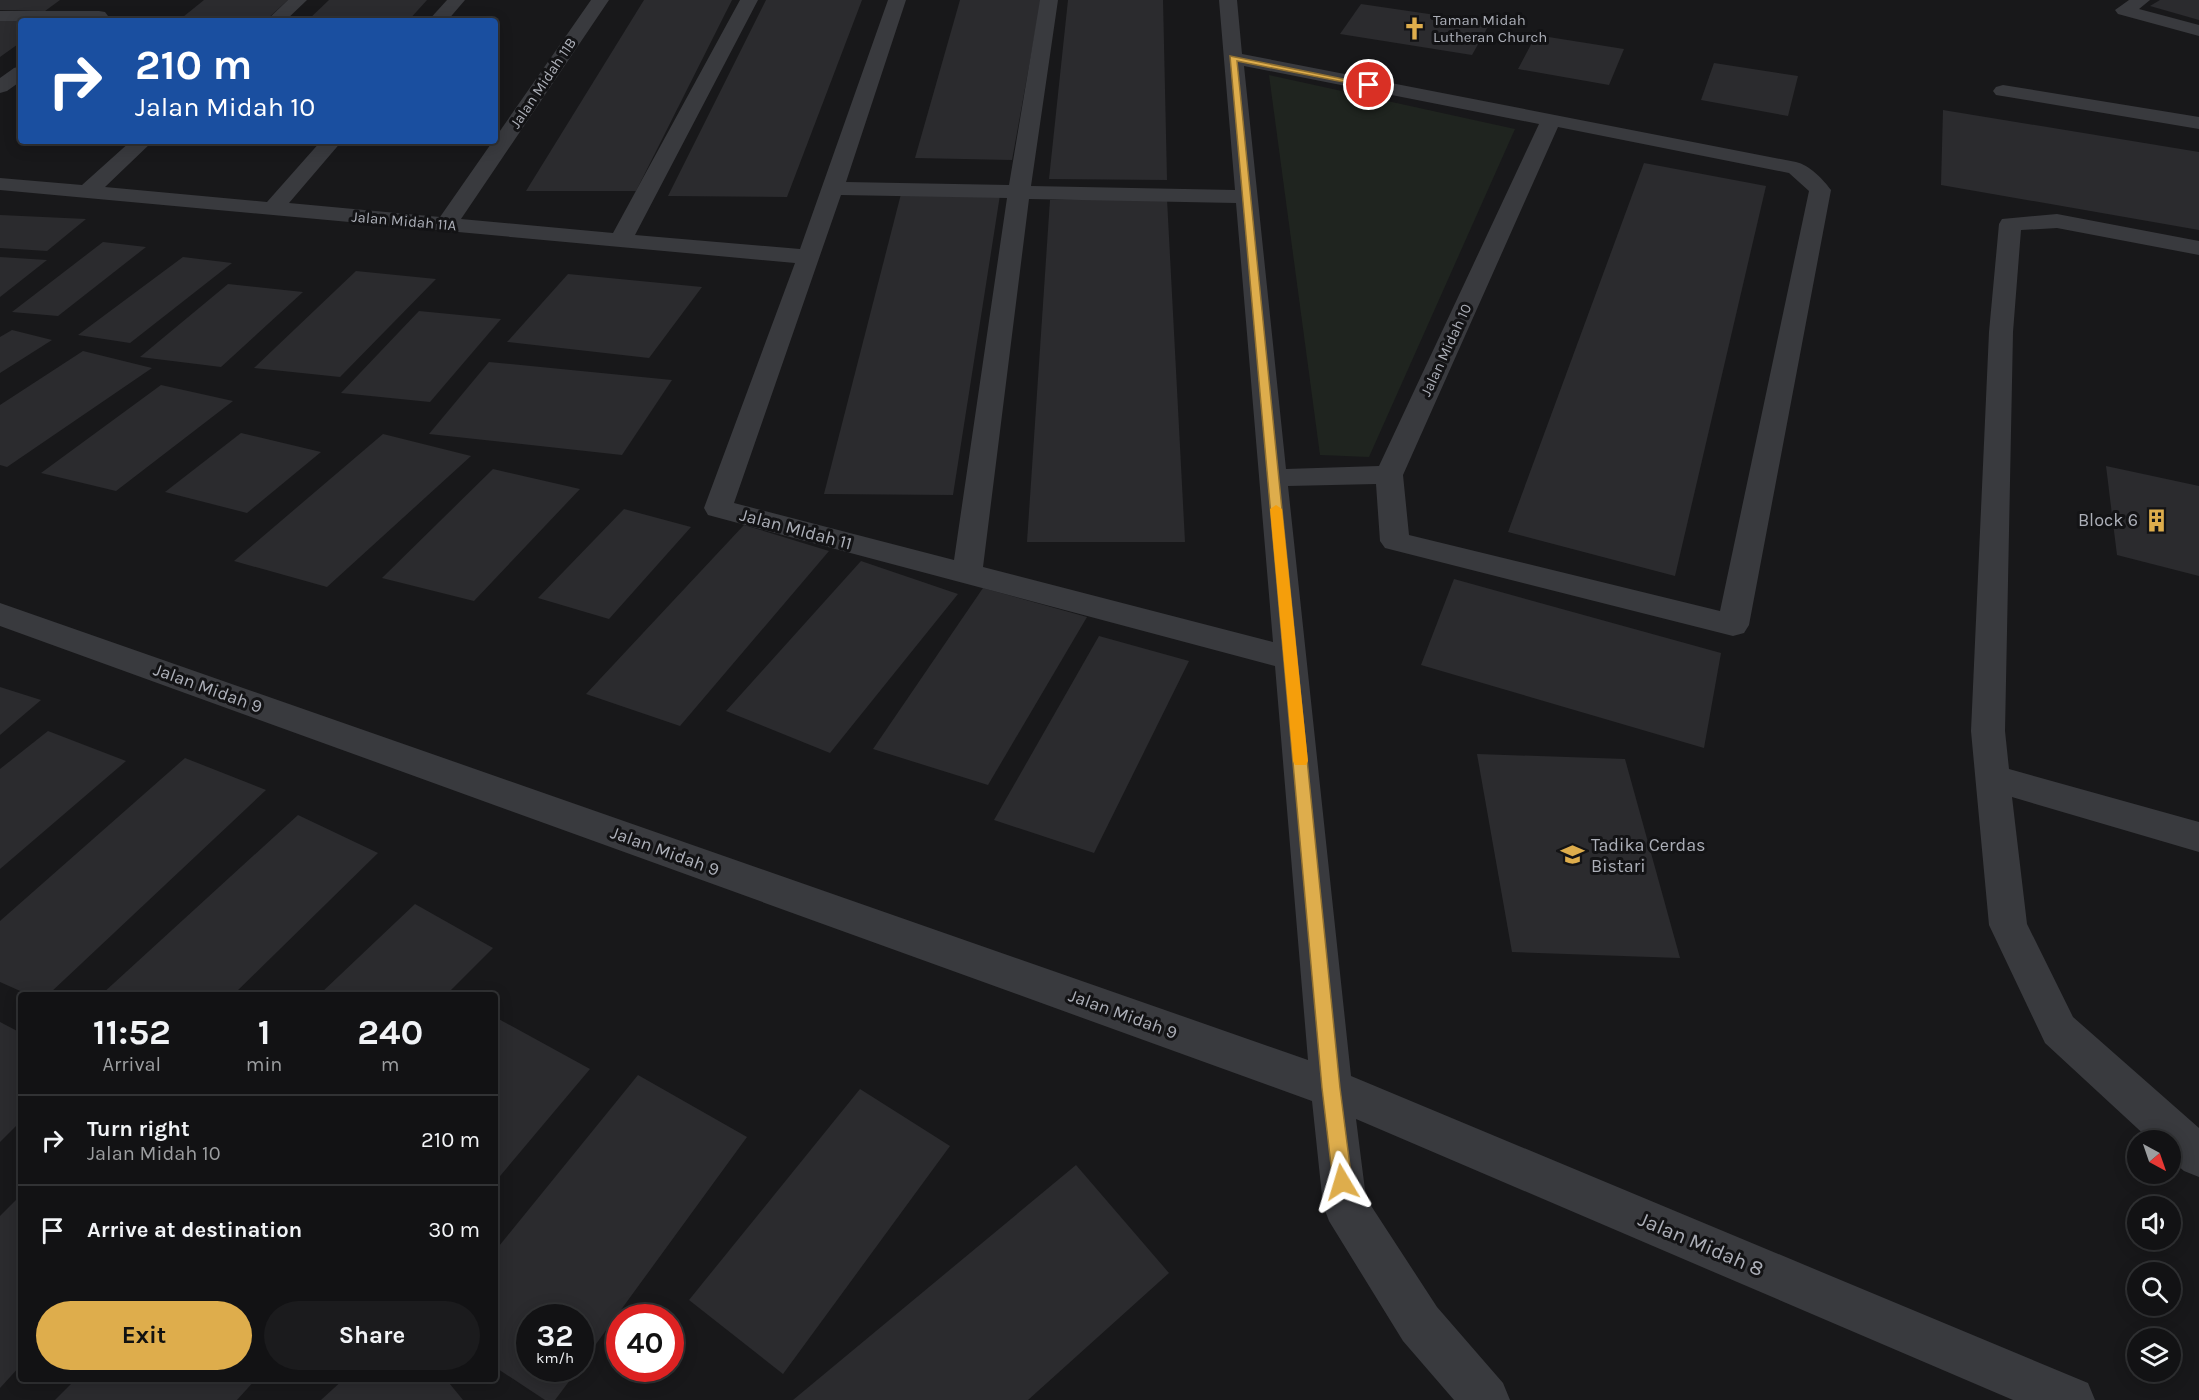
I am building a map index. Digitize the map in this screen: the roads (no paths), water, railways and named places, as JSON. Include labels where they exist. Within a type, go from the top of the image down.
[{"type":"street","points":[[278,18],[298,0]]},
{"type":"street","points":[[440,18],[456,0]]},
{"type":"street","name":"Jalan Midah 11B","points":[[446,225],[600,0]]},
{"type":"street","points":[[620,241],[749,0]]},
{"type":"street","name":"Jalan MIdah 11","points":[[897,0],[833,188],[718,508],[1290,658]]},
{"type":"street","points":[[968,573],[1018,192],[1049,0]]},
{"type":"street","points":[[1228,0],[1331,1088],[1346,1205],[1420,1324],[1486,1400]]},
{"type":"street","points":[[2141,0],[2124,10],[2199,32]]},
{"type":"street","points":[[0,16],[102,14]]},
{"type":"street","points":[[1233,58],[1796,168],[1820,190],[1733,625],[1395,541],[1389,475],[1273,478]]},
{"type":"street","points":[[0,87],[18,74]]},
{"type":"street","points":[[2002,91],[2199,123]]},
{"type":"street","name":"Jalan Midah 10","points":[[1389,475],[1551,120]]},
{"type":"street","points":[[87,192],[140,144]]},
{"type":"street","points":[[272,209],[329,144]]},
{"type":"street","name":"Jalan Midah 11A","points":[[0,184],[808,257]]},
{"type":"street","points":[[833,188],[1247,197]]},
{"type":"street","points":[[2199,248],[2057,220],[2010,224],[2001,332],[1988,731],[2008,925],[2059,1030],[2199,1156]]},
{"type":"street","name":"Jalan Midah 9","points":[[0,614],[1331,1088]]},
{"type":"street","points":[[1993,778],[2199,837]]},
{"type":"street","name":"Jalan Midah 8","points":[[1331,1088],[2071,1400]]},
{"type":"place","name":"Taman Midah Lutheran Church","points":[[1415,29]]},
{"type":"place","name":"Block 6","points":[[2156,520]]},
{"type":"place","name":"Tadika Cerdas Bistari","points":[[1573,855]]}]
